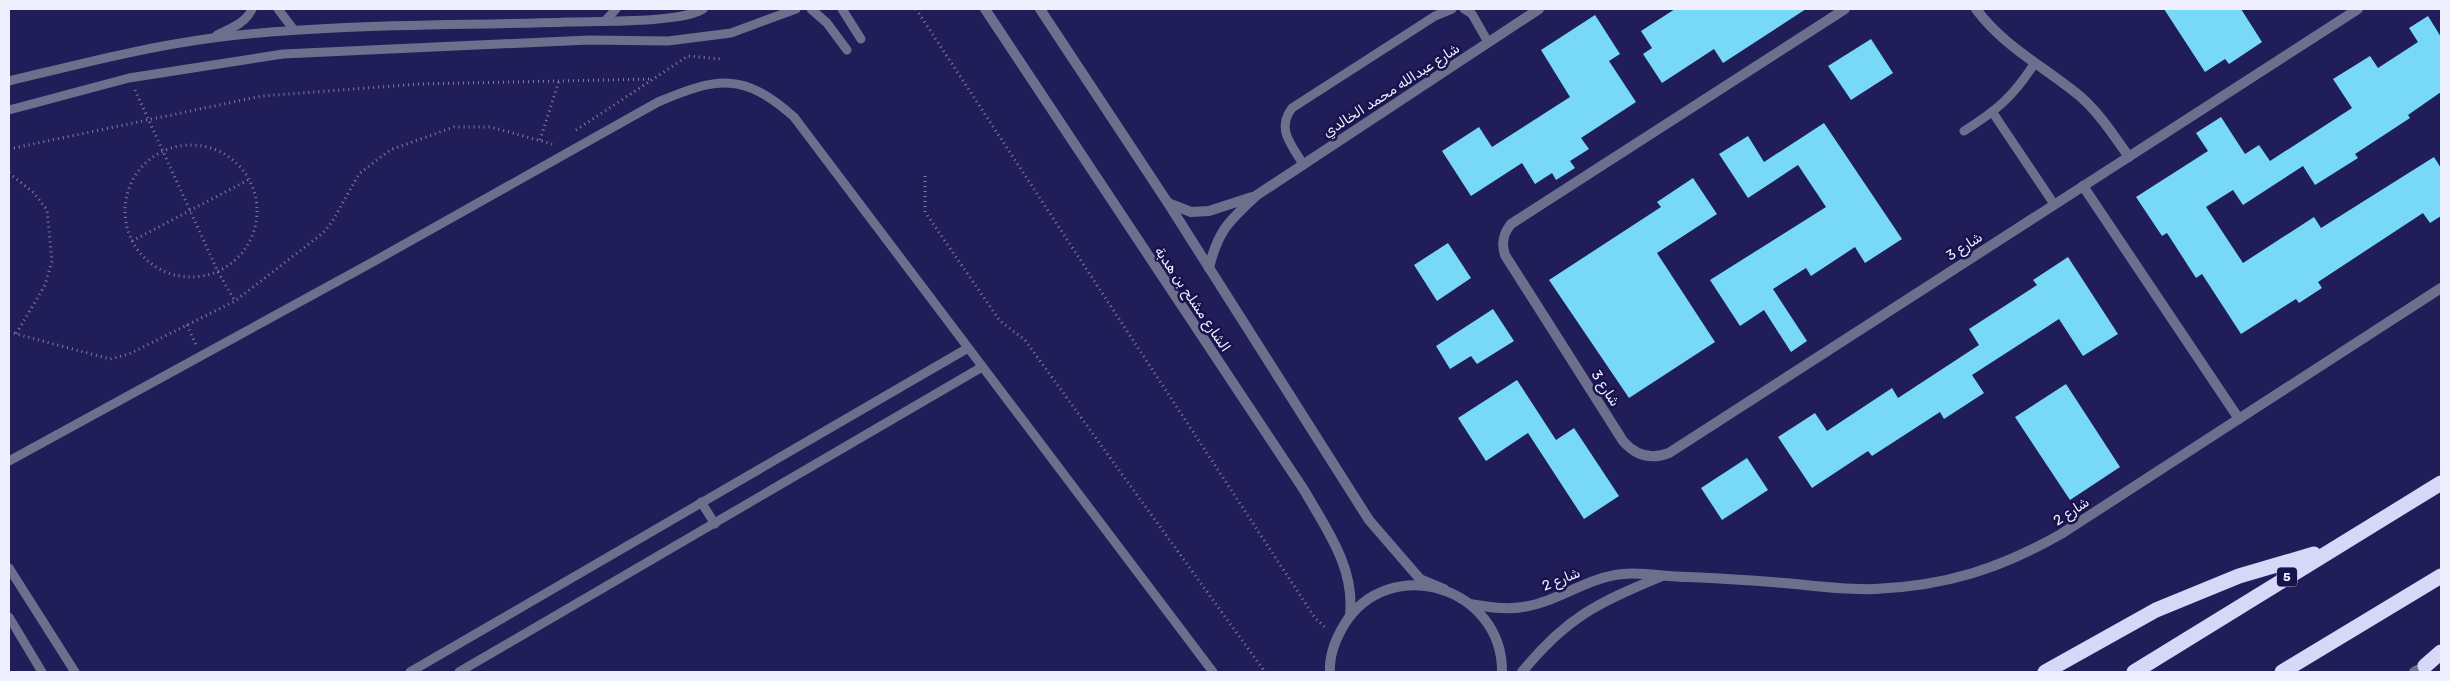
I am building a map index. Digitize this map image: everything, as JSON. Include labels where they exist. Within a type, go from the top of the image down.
[{"type":"highway","name":"5","points":[[2134,672],[2441,483]]},
{"type":"highway","points":[[2045,672],[2156,610],[2238,576],[2332,549]]},
{"type":"highway","points":[[2282,672],[2441,576]]},
{"type":"highway","points":[[2420,669],[2441,652]]},
{"type":"street","name":"الشارع مشلح بن هدبة","points":[[985,9],[1304,490],[1339,551],[1350,583],[1352,597],[1350,615]]},
{"type":"street","name":"الشارع مشلح بن هدبة","points":[[1040,9],[1168,203],[1370,520],[1420,579],[1444,589]]},
{"type":"street","name":"شارع عبدالله محمد الخالدي","points":[[1209,268],[1215,243],[1223,228],[1257,194],[1539,9]]},
{"type":"street","name":"شارع 3","points":[[1845,9],[1511,224],[1506,230],[1502,244],[1505,255],[1629,448],[1646,456],[1654,457],[1670,453],[2358,9]]},
{"type":"street","points":[[1976,9],[2000,37],[2034,64],[2083,98],[2107,124],[2128,157]]},
{"type":"street","points":[[2083,186],[2239,419]]},
{"type":"street","name":"شارع عبدالله محمد الخالدي","points":[[1168,203],[1191,212],[1209,211],[1257,194]]},
{"type":"street","name":"شارع 2","points":[[1470,604],[1498,608],[1523,607],[1603,578],[1637,573],[1661,577],[1874,589],[1914,586],[1950,580],[2024,555],[2061,534],[2441,288]]},
{"type":"street","name":"شارع 2","points":[[1522,672],[1542,648],[1585,611],[1608,599],[1661,577]]},
{"type":"street","points":[[1330,672],[1330,662],[1336,637],[1350,615],[1369,599],[1393,588],[1418,585],[1444,589],[1470,604],[1486,620],[1497,639],[1502,660],[1502,672]]},
{"type":"street","points":[[2420,669],[2441,658]]},
{"type":"lane","points":[[212,38],[241,23],[249,16],[252,9]]},
{"type":"lane","points":[[278,9],[294,30]]},
{"type":"lane","points":[[605,21],[616,9]]},
{"type":"lane","points":[[9,81],[111,56],[212,38],[294,30],[605,21],[688,16],[702,9]]},
{"type":"lane","points":[[9,110],[129,78],[283,54],[589,40],[668,40],[710,37],[731,33],[796,9]]},
{"type":"lane","points":[[811,9],[827,23],[847,50]]},
{"type":"lane","points":[[842,9],[861,39]]},
{"type":"lane","points":[[1304,164],[1284,128],[1284,118],[1292,108],[1435,16],[1452,9]]},
{"type":"lane","points":[[1464,9],[1472,14],[1488,42]]},
{"type":"lane","points":[[1964,131],[1993,113],[2009,99],[2034,64]]},
{"type":"lane","points":[[9,461],[658,102],[690,89],[720,82],[750,87],[773,98],[794,117],[1213,672]]},
{"type":"lane","points":[[1993,113],[2054,204]]},
{"type":"lane","points":[[410,672],[968,348]]},
{"type":"lane","points":[[459,672],[982,367]]},
{"type":"lane","points":[[701,502],[715,524]]},
{"type":"lane","points":[[9,568],[74,672]]},
{"type":"lane","points":[[9,617],[42,672]]},
{"type":"path","points":[[916,9],[1315,618],[1336,637]]},
{"type":"path","points":[[570,134],[688,56],[721,59]]},
{"type":"path","points":[[129,78],[218,272],[235,301]]},
{"type":"path","points":[[9,148],[262,96],[420,84],[653,79]]},
{"type":"path","points":[[540,140],[559,81]]},
{"type":"path","points":[[9,332],[110,359],[129,354],[235,301],[323,233],[332,222],[359,174],[390,150],[454,127],[491,127],[554,145]]},
{"type":"path","points":[[197,144],[218,149],[236,161],[250,178],[257,199],[257,222],[250,242],[237,260],[218,272],[197,277],[175,276],[154,267],[138,252],[128,233],[124,211],[127,189],[138,170],[154,155],[174,146],[197,144]]},
{"type":"path","points":[[9,173],[34,193],[47,210],[52,261],[45,285],[16,334]]},
{"type":"path","points":[[925,176],[925,212],[1000,322],[1025,340],[1265,672]]},
{"type":"path","points":[[132,241],[250,178]]},
{"type":"path","points":[[187,325],[200,356]]},
{"type":"building","points":[[1675,9],[1806,9],[1723,63],[1714,49],[1662,83],[1643,54],[1652,48],[1641,31]]},
{"type":"building","points":[[2164,9],[2241,9],[2262,42],[2229,64],[2225,59],[2205,72]]},
{"type":"building","points":[[1595,15],[1620,54],[1609,61],[1636,102],[1581,138],[1589,149],[1570,161],[1575,168],[1556,180],[1552,173],[1535,184],[1522,163],[1471,196],[1442,151],[1479,127],[1492,147],[1570,97],[1541,50]]},
{"type":"building","points":[[2428,16],[2441,37],[2441,92],[2408,115],[2410,118],[2355,154],[2358,158],[2315,185],[2303,166],[2243,205],[2233,190],[2206,207],[2243,263],[2314,217],[2321,228],[2434,157],[2441,168],[2441,216],[2430,223],[2423,213],[2318,282],[2322,288],[2299,303],[2296,299],[2241,334],[2202,274],[2196,278],[2167,233],[2162,236],[2136,197],[2208,151],[2196,133],[2221,117],[2245,154],[2259,145],[2270,161],[2352,108],[2333,79],[2370,56],[2378,68],[2418,42],[2409,28]]},
{"type":"building","points":[[1871,39],[1893,73],[1851,100],[1828,66]]},
{"type":"building","points":[[1824,123],[1902,239],[1865,263],[1855,247],[1811,276],[1806,268],[1773,289],[1807,341],[1791,352],[1764,310],[1740,326],[1710,280],[1826,207],[1798,165],[1748,198],[1719,154],[1748,136],[1764,162]]},
{"type":"building","points":[[1693,178],[1717,214],[1657,253],[1715,342],[1629,398],[1549,280],[1661,207],[1657,202]]},
{"type":"building","points":[[1448,243],[1471,278],[1437,301],[1414,265]]},
{"type":"building","points":[[2068,257],[2118,334],[2083,356],[2059,319],[1972,375],[1984,393],[1944,419],[1940,412],[1872,456],[1868,451],[1812,488],[1778,437],[1815,413],[1827,431],[1892,388],[1898,398],[1979,345],[1969,329],[2037,285],[2033,280]]},
{"type":"building","points":[[1493,309],[1514,341],[1477,364],[1471,356],[1450,369],[1436,346]]},
{"type":"building","points":[[1517,380],[1556,440],[1574,428],[1619,496],[1584,519],[1528,433],[1486,461],[1458,418]]},
{"type":"building","points":[[2066,384],[2120,467],[2070,500],[2015,417]]},
{"type":"building","points":[[1747,458],[1768,490],[1722,520],[1701,488]]}]
